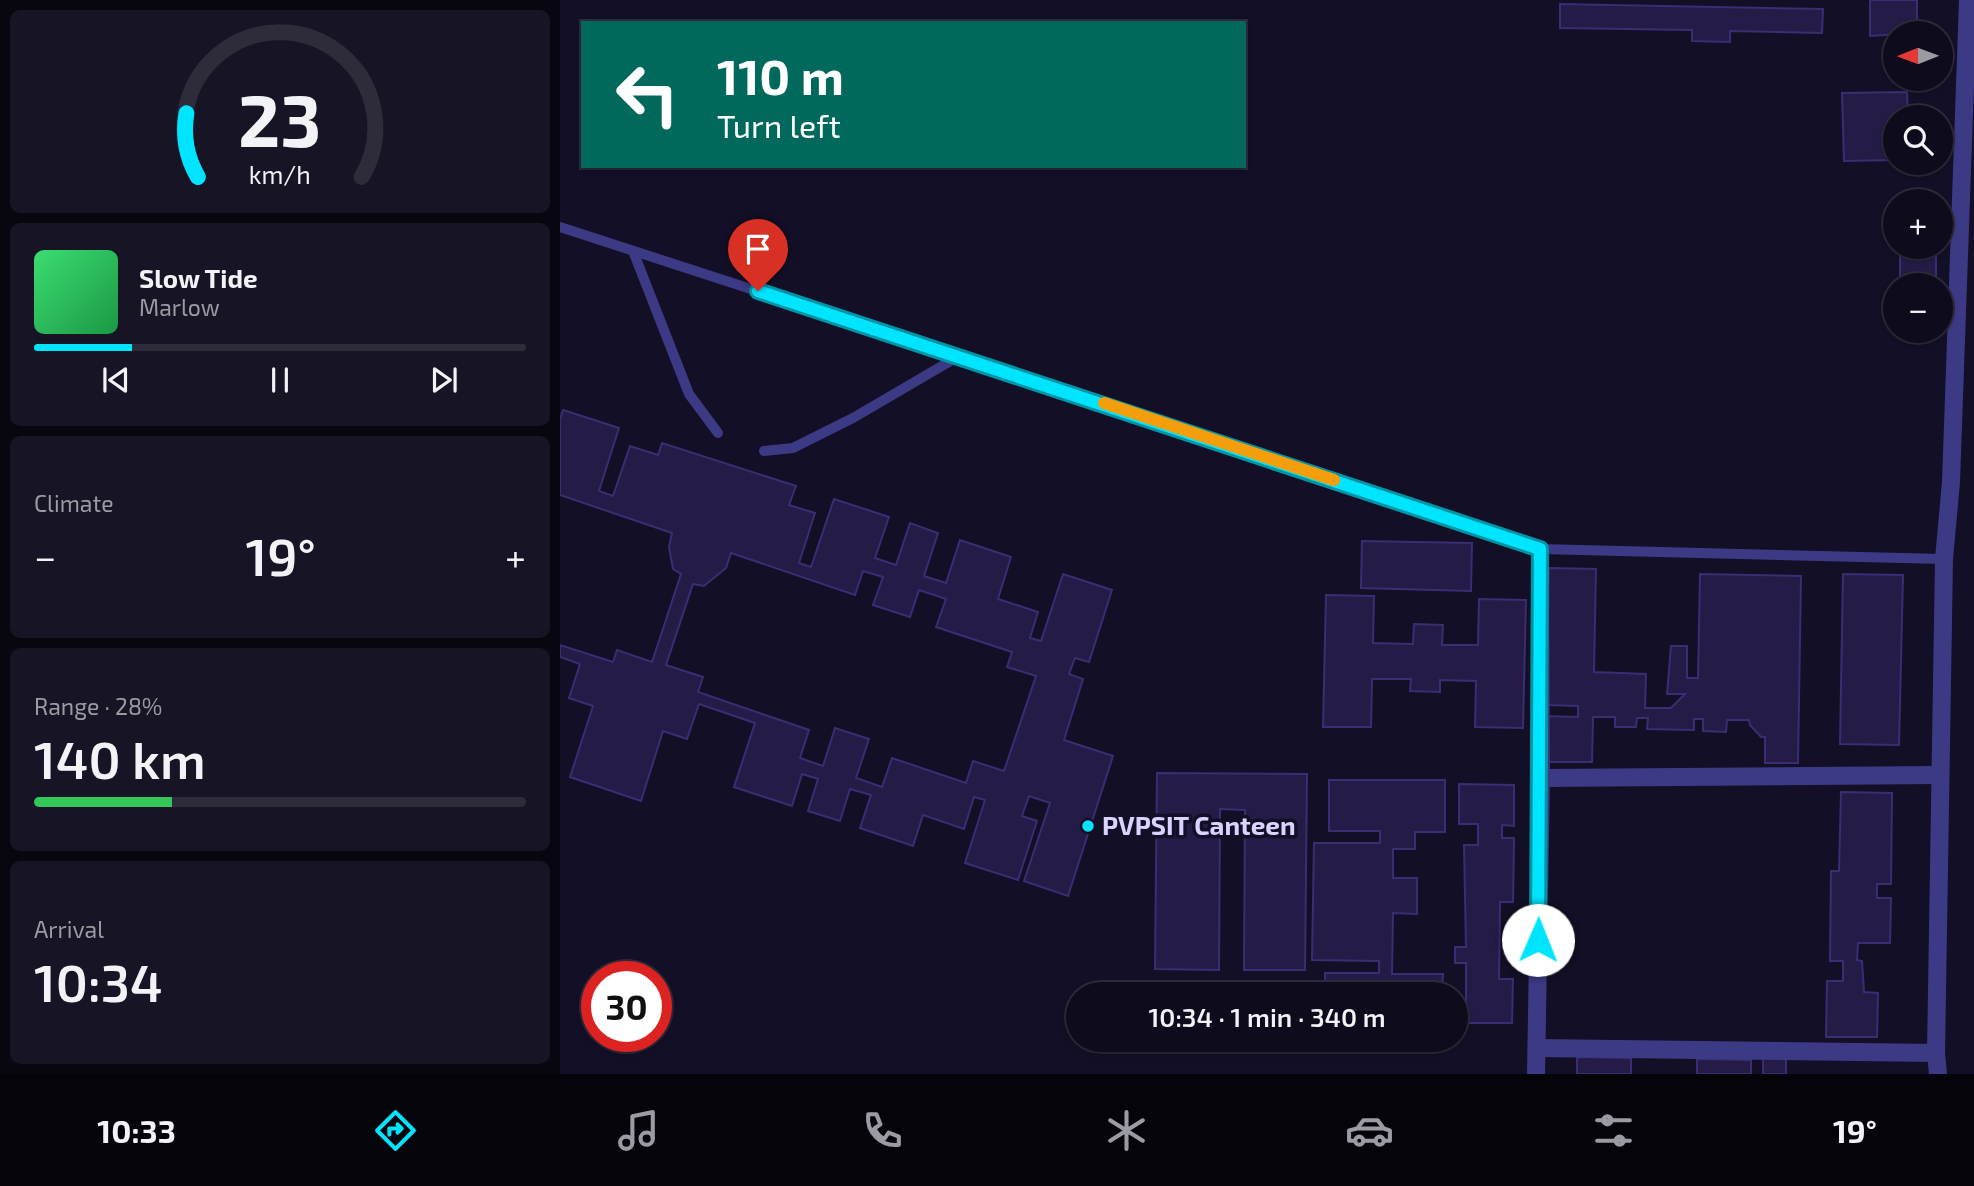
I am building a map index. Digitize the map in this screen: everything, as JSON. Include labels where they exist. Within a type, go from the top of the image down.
[{"type":"street","points":[[1938,1074],[1939,775],[1944,559],[1951,482],[1968,0]]},
{"type":"street","points":[[1536,1074],[1541,778],[1540,549]]},
{"type":"street","points":[[1541,778],[1939,775]]},
{"type":"street","points":[[1536,1048],[1936,1053]]},
{"type":"lane","points":[[560,227],[1540,549],[1944,559]]},
{"type":"lane","points":[[633,251],[689,394],[718,433]]},
{"type":"lane","points":[[764,450],[793,449],[853,418],[958,356]]},
{"type":"building","points":[[1870,0],[1917,0],[1917,21],[1883,21],[1883,35],[1870,36]]},
{"type":"building","points":[[1560,4],[1823,9],[1822,33],[1730,31],[1730,42],[1692,41],[1692,30],[1560,28]]},
{"type":"building","points":[[1907,92],[1908,105],[1883,105],[1883,160],[1844,161],[1842,93]]},
{"type":"building","points":[[1900,259],[1936,259],[1936,273],[1900,273]]},
{"type":"building","points":[[563,410],[619,428],[599,491],[613,496],[630,446],[658,455],[662,443],[796,486],[789,505],[815,513],[799,563],[811,567],[834,499],[889,517],[875,558],[896,565],[910,523],[938,533],[924,576],[946,583],[960,540],[1011,557],[998,599],[1038,612],[1030,638],[1041,641],[1063,574],[1112,590],[1089,662],[1075,658],[1069,674],[1083,679],[1064,740],[1113,756],[1068,896],[1024,881],[1050,803],[1029,796],[1022,816],[1037,821],[1018,880],[965,863],[985,800],[974,797],[964,829],[923,815],[913,846],[860,828],[871,795],[850,789],[840,821],[808,811],[818,779],[802,774],[792,806],[734,787],[755,723],[699,704],[687,739],[663,731],[641,801],[570,777],[593,706],[569,698],[580,664],[560,657],[560,645],[613,662],[617,650],[652,662],[681,574],[673,569],[669,547],[672,533],[560,495],[560,419]],"holes":[[[731,553],[855,595],[863,571],[883,577],[873,605],[910,617],[919,590],[946,599],[936,627],[1012,652],[1007,667],[1036,676],[1004,771],[973,761],[966,783],[892,758],[882,787],[856,778],[869,739],[835,728],[823,766],[800,758],[809,730],[698,692],[703,677],[666,665],[693,584],[704,586],[726,568]]]},
{"type":"building","points":[[1362,541],[1472,543],[1471,591],[1361,588]]},
{"type":"building","points":[[1549,568],[1596,569],[1594,672],[1646,674],[1645,708],[1671,708],[1685,694],[1667,694],[1671,646],[1687,646],[1687,678],[1698,678],[1700,574],[1801,576],[1798,763],[1765,763],[1765,737],[1761,737],[1749,720],[1727,720],[1726,732],[1703,731],[1703,719],[1694,719],[1694,730],[1647,729],[1648,718],[1637,718],[1636,727],[1615,727],[1615,717],[1593,717],[1592,762],[1545,762],[1546,716],[1578,717],[1578,706],[1546,705]]},
{"type":"building","points":[[1843,574],[1903,575],[1899,745],[1840,744]]},
{"type":"building","points":[[1326,595],[1374,596],[1373,643],[1413,644],[1414,624],[1443,625],[1442,645],[1478,645],[1479,599],[1526,600],[1523,728],[1475,727],[1476,681],[1440,680],[1440,692],[1410,691],[1411,679],[1372,679],[1371,727],[1323,727]]},
{"type":"building","points":[[1157,773],[1307,774],[1305,970],[1244,970],[1245,810],[1220,809],[1219,970],[1155,969]]},
{"type":"building","points":[[1329,780],[1445,780],[1445,832],[1415,832],[1415,849],[1393,849],[1393,878],[1417,878],[1417,914],[1393,913],[1392,974],[1443,974],[1443,982],[1325,982],[1325,973],[1379,973],[1379,961],[1312,960],[1314,843],[1380,843],[1380,831],[1329,831]]},
{"type":"building","points":[[1459,784],[1514,785],[1514,826],[1502,825],[1502,838],[1514,838],[1513,902],[1500,902],[1499,979],[1513,979],[1512,1023],[1468,1023],[1466,963],[1455,963],[1455,947],[1466,947],[1464,845],[1478,845],[1478,824],[1459,824]]},
{"type":"building","points":[[1841,792],[1892,793],[1891,884],[1877,884],[1877,898],[1891,898],[1890,943],[1858,943],[1857,960],[1862,961],[1864,992],[1878,993],[1877,1037],[1826,1037],[1827,981],[1843,981],[1843,961],[1830,961],[1831,871],[1839,871]]},
{"type":"building","points":[[1577,1057],[1631,1058],[1631,1074],[1577,1074]]},
{"type":"building","points":[[1763,1057],[1786,1058],[1786,1074],[1763,1074]]},
{"type":"building","points":[[1697,1059],[1751,1060],[1751,1074],[1697,1074]]},
{"type":"slow traffic","points":[[1104,403],[1334,480]]},
{"type":"place","name":"PVPSIT Canteen","points":[[1088,826]]},
{"type":"route","points":[[758,291],[1540,549],[1541,778],[1538,940]]}]
